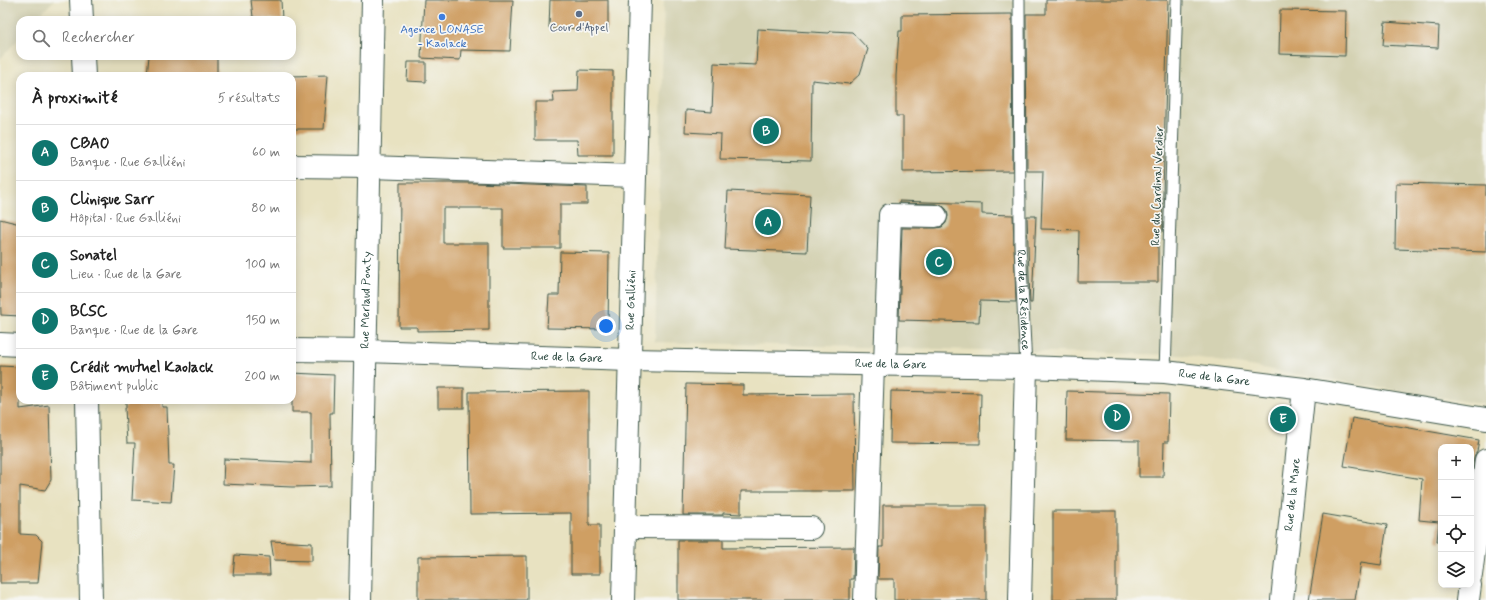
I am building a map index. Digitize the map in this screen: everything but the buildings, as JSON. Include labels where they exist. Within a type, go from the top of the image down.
[{"type":"street","points":[[81,0],[82,16]]},
{"type":"street","name":"Rue Merlaud Ponty","points":[[360,600],[374,0]]},
{"type":"street","name":"Rue Galliéni","points":[[623,600],[640,0]]},
{"type":"street","points":[[83,60],[84,72]]},
{"type":"street","points":[[296,166],[370,167],[635,176]]},
{"type":"street","points":[[865,600],[879,365],[890,215],[936,216]]},
{"type":"street","points":[[0,344],[16,346]]},
{"type":"street","name":"Rue de la Gare","points":[[296,350],[630,360],[1026,367],[1165,372],[1304,389],[1486,419]]},
{"type":"street","name":"Rue de la Résidence","points":[[1020,600],[1026,367]]},
{"type":"street","name":"Rue de la Mare","points":[[1282,600],[1304,389]]},
{"type":"street","points":[[87,404],[91,600]]},
{"type":"street","points":[[1474,552],[1486,460]]},
{"type":"street","points":[[625,527],[811,528]]},
{"type":"street","points":[[1468,600],[1470,588]]},
{"type":"lane","name":"Rue de la Résidence","points":[[1019,0],[1020,244],[1026,367]]},
{"type":"lane","name":"Rue du Cardinal Verdier","points":[[1165,372],[1177,0]]},
{"type":"shaded area","points":[[0,0],[54,0],[39,16],[16,16],[16,41],[0,59]]},
{"type":"shaded area","points":[[664,0],[1486,0],[1486,405],[1182,355],[655,342]]},
{"type":"place","name":"Cour d'Appel","points":[[579,14]]},
{"type":"place","name":"Agence LONASE - Kaolack","points":[[442,17]]},
{"type":"place","name":"Clinique Sarr","points":[[766,131]]},
{"type":"place","name":"CBAO","points":[[768,222]]},
{"type":"place","name":"Sonatel","points":[[939,262]]},
{"type":"place","name":"BCSC","points":[[1117,417]]},
{"type":"place","name":"Crédit mutuel Kaolack","points":[[1283,419]]}]
